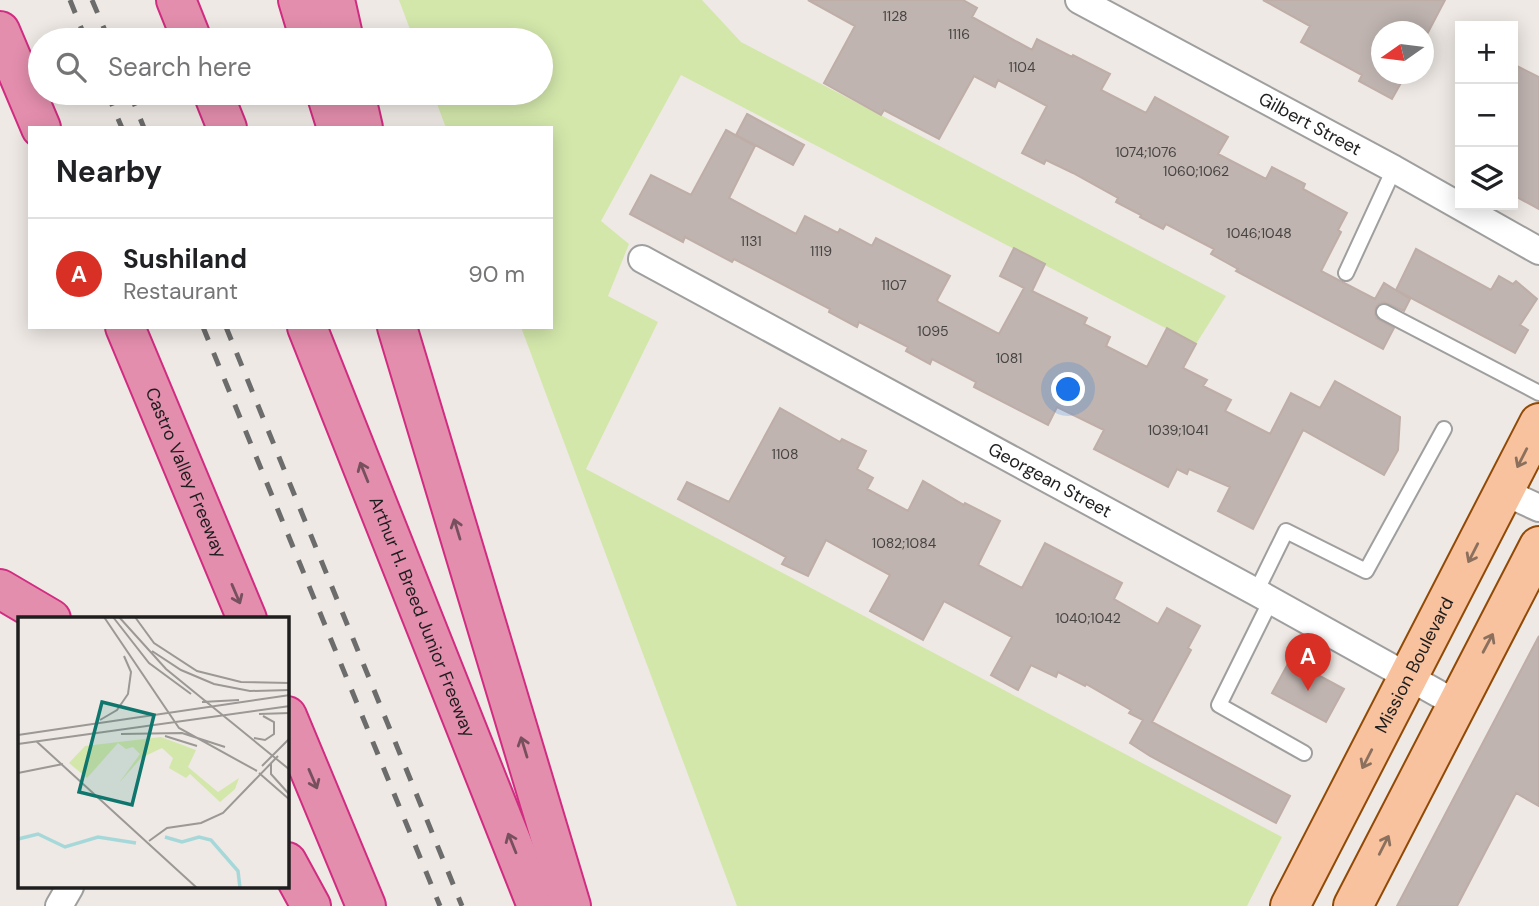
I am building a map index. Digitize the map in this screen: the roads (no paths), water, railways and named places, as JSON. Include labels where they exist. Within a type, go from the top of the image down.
[{"type":"highway","points":[[176,0],[187,28]]},
{"type":"highway","points":[[298,0],[306,28]]},
{"type":"highway","points":[[335,0],[341,28]]},
{"type":"highway","points":[[0,31],[28,97]]},
{"type":"highway","points":[[0,74],[28,128]]},
{"type":"highway","points":[[31,105],[40,126]]},
{"type":"highway","points":[[218,105],[226,126]]},
{"type":"highway","points":[[330,105],[336,126]]},
{"type":"highway","points":[[358,105],[363,126]]},
{"type":"highway","name":"Castro Valley Freeway","points":[[126,329],[246,617]]},
{"type":"highway","name":"Arthur H. Breed Junior Freeway","points":[[308,329],[537,906]]},
{"type":"highway","points":[[398,329],[571,906]]},
{"type":"highway","points":[[406,329],[446,494]]},
{"type":"highway","points":[[0,589],[48,617]]},
{"type":"highway","points":[[289,721],[366,906]]},
{"type":"highway","points":[[289,866],[311,906]]},
{"type":"main road","name":"Mission Boulevard","points":[[1290,906],[1539,423]]},
{"type":"main road","points":[[1353,906],[1539,546]]},
{"type":"street","name":"Gilbert Street","points":[[1079,0],[1394,169],[1539,251]]},
{"type":"street","name":"Georgean Street","points":[[642,259],[1457,704]]},
{"type":"street","points":[[1504,492],[1539,508]]},
{"type":"street","points":[[60,906],[69,888]]},
{"type":"lane","points":[[1346,273],[1394,169]]},
{"type":"lane","points":[[1384,312],[1539,393]]},
{"type":"lane","points":[[1304,752],[1219,705],[1286,531],[1366,571],[1444,429]]},
{"type":"railway","points":[[70,0],[81,28]]},
{"type":"railway","points":[[92,0],[104,28]]},
{"type":"railway","points":[[112,105],[121,126]]},
{"type":"railway","points":[[135,105],[143,126]]},
{"type":"railway","points":[[204,329],[440,906]]},
{"type":"railway","points":[[227,329],[462,906]]},
{"type":"place","name":"Sushiland","points":[[1308,691]]}]
